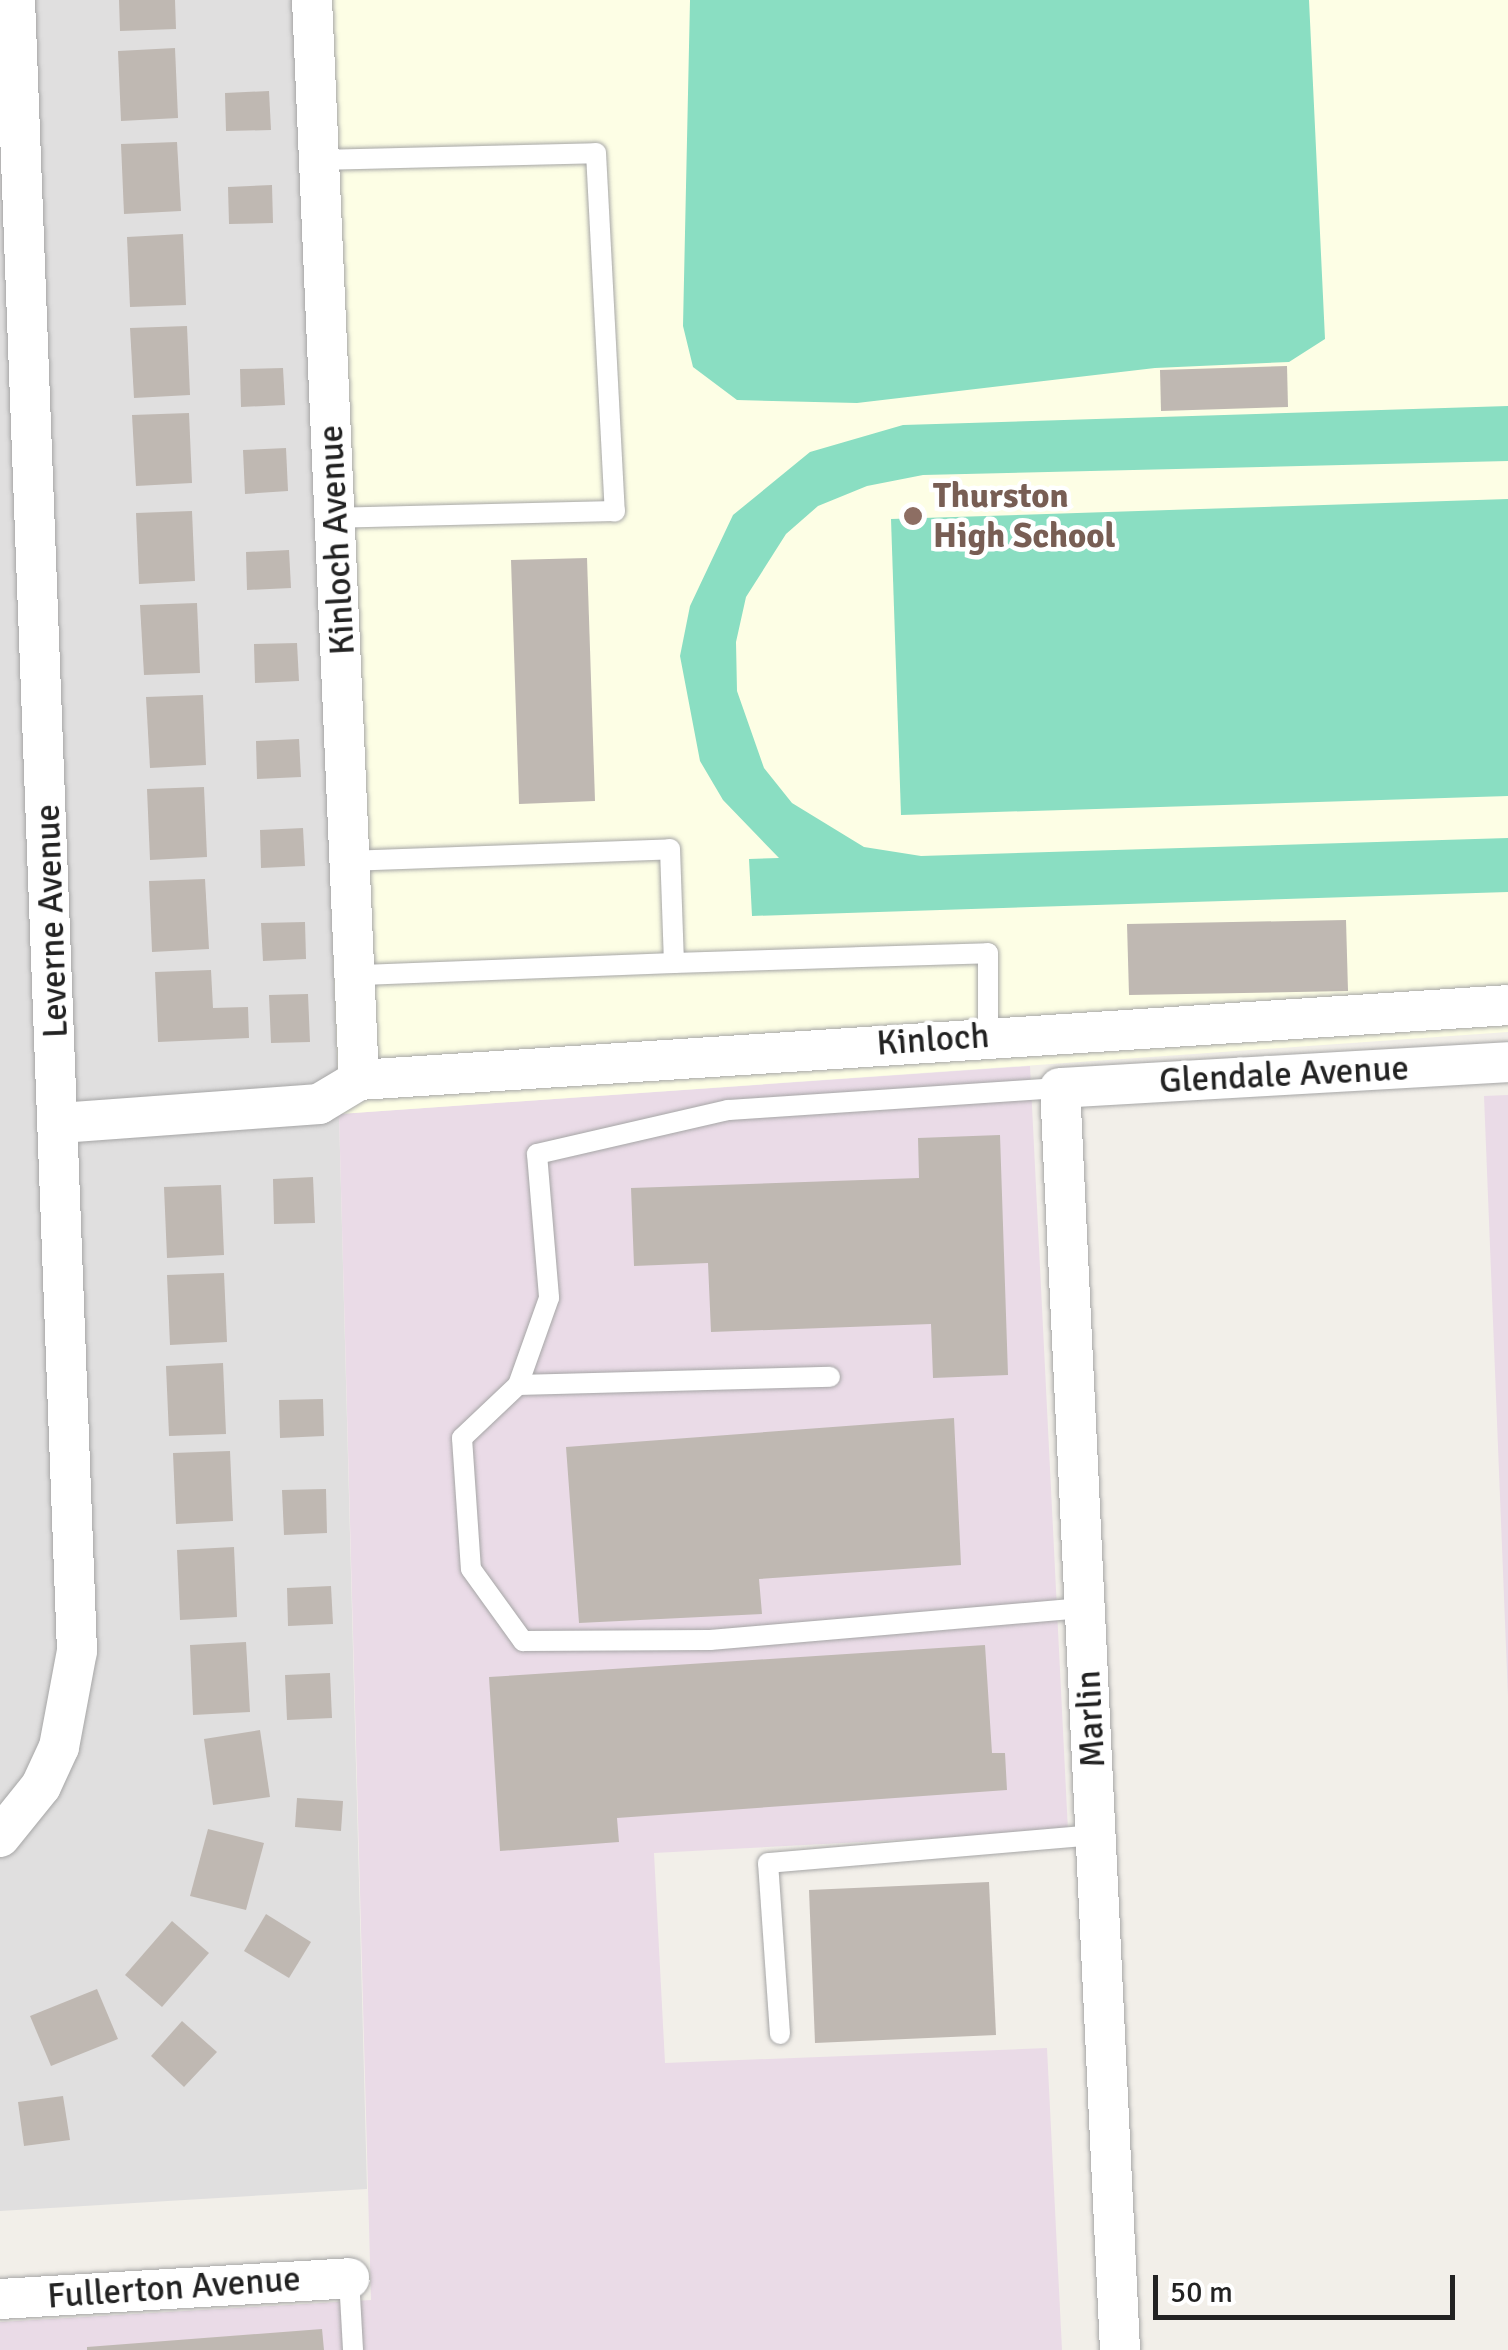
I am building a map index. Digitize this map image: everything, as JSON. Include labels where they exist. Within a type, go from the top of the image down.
[{"type":"street","name":"Leverne Avenue","points":[[5,1832],[60,1746],[77,1650],[60,1123],[11,182],[16,0]]},
{"type":"street","name":"Kinloch Avenue","points":[[312,0],[358,1080]]},
{"type":"street","name":"Kinloch","points":[[358,1080],[1508,1005]]},
{"type":"street","name":"Glendale Avenue","points":[[1060,1088],[1508,1062]]},
{"type":"street","points":[[60,1123],[319,1104],[358,1080]]},
{"type":"street","name":"Marlin","points":[[1060,1088],[1120,2350]]},
{"type":"street","name":"Fullerton Avenue","points":[[0,2299],[349,2278]]},
{"type":"lane","points":[[318,160],[596,153],[615,512],[337,518]]},
{"type":"lane","points":[[350,860],[670,849],[674,962]]},
{"type":"lane","points":[[354,975],[988,953],[988,1036]]},
{"type":"lane","points":[[1060,1088],[728,1110],[537,1154],[549,1298],[518,1385],[462,1438],[470,1569],[523,1641],[710,1640],[1086,1608]]},
{"type":"lane","points":[[518,1385],[830,1377]]},
{"type":"lane","points":[[780,2034],[768,1864],[1097,1835]]},
{"type":"lane","points":[[349,2278],[354,2350]]},
{"type":"shaded area","points":[[0,0],[299,0],[339,1114],[367,2189],[0,2211]]},
{"type":"shaded area","name":"Thurston High School","points":[[299,0],[1508,0],[1508,1032],[339,1114]]},
{"type":"shaded area","points":[[1030,1066],[1068,1831],[654,1853],[665,2063],[1047,2048],[1062,2350],[0,2350],[0,2322],[371,2300],[339,1114]]},
{"type":"shaded area","points":[[1508,1095],[1508,1697],[1484,1096]]},
{"type":"green space","points":[[690,0],[1309,0],[1325,339],[1289,362],[1155,368],[857,403],[737,400],[693,367],[683,326]]},
{"type":"green space","points":[[1508,406],[1508,461],[923,475],[867,486],[818,506],[786,534],[746,597],[736,642],[737,691],[764,768],[792,803],[864,847],[921,856],[1508,838],[1508,892],[752,916],[749,859],[779,858],[723,800],[700,761],[680,656],[690,606],[733,515],[810,452],[903,425]]},
{"type":"green space","points":[[1508,499],[1508,796],[901,815],[891,519]]},
{"type":"building","points":[[119,0],[175,0],[176,29],[120,31]]},
{"type":"building","points":[[175,48],[178,118],[121,121],[118,51]]},
{"type":"building","points":[[269,91],[271,130],[226,131],[225,93]]},
{"type":"building","points":[[177,142],[181,211],[124,214],[121,144]]},
{"type":"building","points":[[272,185],[273,223],[229,224],[228,187]]},
{"type":"building","points":[[183,234],[186,305],[130,307],[127,237]]},
{"type":"building","points":[[187,326],[190,395],[134,398],[130,328]]},
{"type":"building","points":[[1287,366],[1288,407],[1161,411],[1160,370]]},
{"type":"building","points":[[283,368],[285,405],[241,407],[240,369]]},
{"type":"building","points":[[189,413],[192,483],[136,486],[132,415]]},
{"type":"building","points":[[286,448],[288,491],[245,494],[243,450]]},
{"type":"building","points":[[192,511],[195,581],[139,584],[136,513]]},
{"type":"building","points":[[289,550],[291,588],[247,590],[246,552]]},
{"type":"building","points":[[587,558],[595,801],[519,804],[511,560]]},
{"type":"building","points":[[197,603],[200,673],[144,675],[140,605]]},
{"type":"building","points":[[297,643],[299,681],[255,683],[254,644]]},
{"type":"building","points":[[203,695],[206,765],[150,768],[146,697]]},
{"type":"building","points":[[299,739],[301,777],[257,779],[256,741]]},
{"type":"building","points":[[204,787],[207,857],[150,860],[147,789]]},
{"type":"building","points":[[303,828],[305,866],[261,868],[260,830]]},
{"type":"building","points":[[205,879],[209,949],[152,952],[149,881]]},
{"type":"building","points":[[1346,920],[1348,991],[1129,995],[1127,924]]},
{"type":"building","points":[[305,922],[306,959],[263,961],[261,923]]},
{"type":"building","points":[[211,970],[213,1008],[248,1007],[249,1038],[158,1042],[155,972]]},
{"type":"building","points":[[308,994],[310,1042],[271,1043],[269,995]]},
{"type":"building","points":[[1000,1135],[1008,1375],[933,1378],[931,1324],[711,1332],[708,1263],[634,1266],[631,1188],[919,1178],[918,1138]]},
{"type":"building","points":[[313,1177],[315,1223],[274,1224],[273,1179]]},
{"type":"building","points":[[221,1185],[224,1255],[167,1258],[164,1187]]},
{"type":"building","points":[[224,1273],[227,1342],[170,1345],[167,1275]]},
{"type":"building","points":[[223,1363],[226,1434],[169,1436],[166,1366]]},
{"type":"building","points":[[323,1399],[324,1436],[280,1438],[279,1400]]},
{"type":"building","points":[[954,1418],[961,1565],[759,1579],[762,1614],[579,1623],[566,1447]]},
{"type":"building","points":[[230,1451],[233,1521],[176,1524],[173,1453]]},
{"type":"building","points":[[326,1489],[327,1533],[284,1535],[282,1490]]},
{"type":"building","points":[[234,1547],[237,1617],[180,1620],[177,1550]]},
{"type":"building","points":[[331,1586],[333,1624],[288,1626],[287,1588]]},
{"type":"building","points":[[246,1642],[250,1712],[193,1715],[190,1645]]},
{"type":"building","points":[[985,1645],[992,1753],[1005,1753],[1007,1790],[617,1818],[619,1842],[500,1851],[489,1677]]},
{"type":"building","points":[[330,1673],[332,1718],[287,1720],[285,1675]]},
{"type":"building","points":[[260,1730],[270,1797],[213,1805],[204,1739]]},
{"type":"building","points":[[297,1798],[343,1801],[341,1831],[295,1827]]},
{"type":"building","points":[[208,1829],[264,1843],[246,1910],[190,1896]]},
{"type":"building","points":[[989,1882],[996,2035],[815,2043],[809,1890]]},
{"type":"building","points":[[266,1914],[311,1942],[289,1978],[244,1951]]},
{"type":"building","points":[[172,1921],[209,1953],[162,2007],[125,1975]]},
{"type":"building","points":[[97,1989],[118,2039],[51,2066],[30,2016]]},
{"type":"building","points":[[182,2021],[217,2052],[184,2087],[151,2056]]},
{"type":"building","points":[[63,2096],[70,2140],[24,2146],[18,2102]]},
{"type":"building","points":[[322,2329],[324,2350],[87,2350],[87,2347]]},
{"type":"place","name":"Thurston High School","points":[[913,516]]}]
